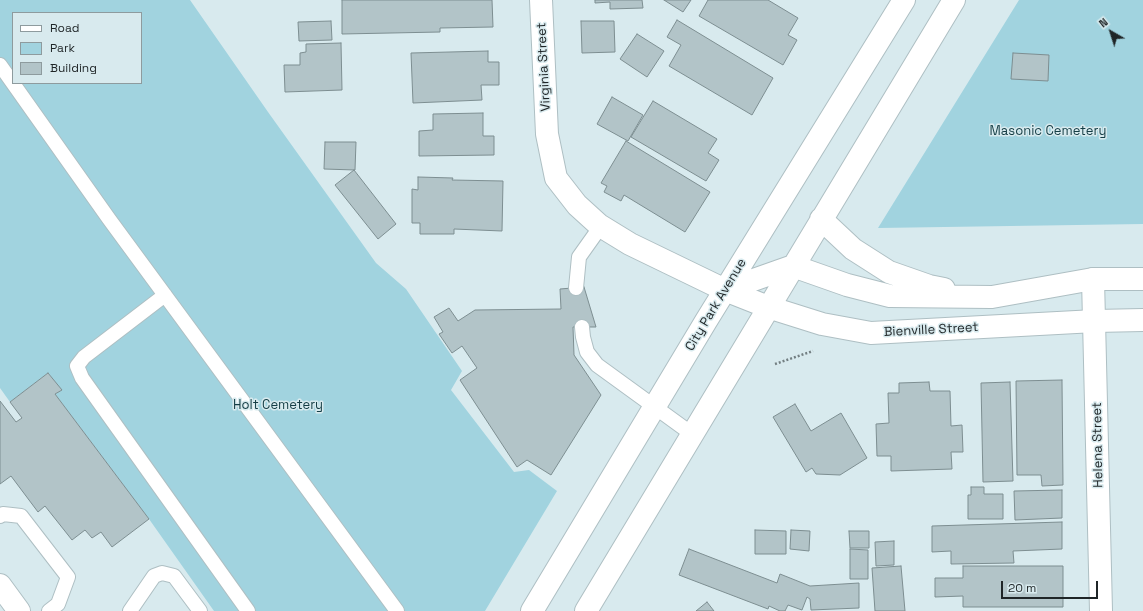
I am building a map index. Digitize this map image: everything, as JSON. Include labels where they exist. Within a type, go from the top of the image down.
[{"type":"street","name":"Virginia Street","points":[[541,0],[547,134]]},
{"type":"street","name":"City Park Avenue","points":[[532,611],[725,290],[904,0]]},
{"type":"street","points":[[586,611],[954,0]]},
{"type":"street","name":"Bienville Street","points":[[547,134],[556,178],[577,205],[601,226],[630,244],[725,290],[768,307],[822,324],[871,333],[1095,321],[1143,320]]},
{"type":"street","points":[[822,219],[853,249],[889,272],[929,286],[992,297]]},
{"type":"street","points":[[725,290],[793,266],[847,286],[890,296],[992,297],[1093,279],[1143,279]]},
{"type":"street","name":"Helena Street","points":[[1093,279],[1101,611]]},
{"type":"street","points":[[0,585],[19,611]]},
{"type":"lane","points":[[0,65],[12,82]]},
{"type":"lane","points":[[13,84],[109,219],[397,611]]},
{"type":"lane","points":[[576,288],[579,257],[601,226]]},
{"type":"lane","points":[[166,295],[84,357],[77,366],[82,378],[248,611]]},
{"type":"lane","points":[[582,327],[587,352],[597,365],[692,434]]},
{"type":"lane","points":[[0,516],[3,514],[21,516],[68,577],[58,604],[49,611]]},
{"type":"lane","points":[[130,611],[154,576],[162,573],[174,576],[200,611]]},
{"type":"green space","name":"Holt Cemetery","points":[[0,0],[190,0],[376,263],[406,289],[462,371],[451,390],[514,472],[529,470],[557,491],[485,611],[214,611],[149,519],[55,394],[61,390],[48,373],[10,402],[0,388]]},
{"type":"green space","name":"Masonic Cemetery","points":[[1019,0],[1143,0],[1143,224],[878,228]]},
{"type":"building","points":[[342,0],[492,0],[493,27],[440,28],[440,32],[342,34]]},
{"type":"building","points":[[595,0],[642,0],[643,8],[610,9],[610,2],[595,3]]},
{"type":"building","points":[[664,0],[691,0],[683,12]]},
{"type":"building","points":[[708,0],[768,0],[798,18],[788,35],[797,40],[783,65],[699,16]]},
{"type":"building","points":[[677,20],[773,78],[752,115],[669,66],[681,45],[667,37]]},
{"type":"building","points":[[331,21],[332,40],[299,41],[298,22]]},
{"type":"building","points":[[581,21],[614,21],[615,52],[582,53]]},
{"type":"building","points":[[637,34],[664,51],[647,77],[620,59]]},
{"type":"building","points":[[341,43],[342,90],[285,92],[284,65],[300,65],[300,53],[306,52],[306,44]]},
{"type":"building","points":[[488,51],[488,62],[499,62],[499,85],[481,85],[482,100],[413,103],[411,53]]},
{"type":"building","points":[[1013,53],[1049,55],[1048,81],[1011,79]]},
{"type":"building","points":[[612,97],[643,115],[628,141],[597,124]]},
{"type":"building","points":[[653,101],[717,139],[708,153],[719,160],[706,181],[631,137]]},
{"type":"building","points":[[483,113],[483,136],[494,136],[494,155],[419,156],[419,131],[433,130],[433,114]]},
{"type":"building","points":[[626,141],[710,192],[685,232],[624,195],[621,201],[604,192],[607,186],[601,183]]},
{"type":"building","points":[[325,142],[356,142],[355,170],[324,169]]},
{"type":"building","points":[[354,170],[396,224],[378,239],[335,185]]},
{"type":"building","points":[[418,177],[453,178],[452,180],[503,181],[502,231],[454,229],[454,234],[420,234],[420,223],[412,223],[412,189],[418,190]]},
{"type":"building","points":[[584,287],[596,327],[573,327],[574,355],[601,395],[551,475],[527,460],[517,467],[460,380],[477,368],[462,346],[452,353],[439,334],[443,332],[434,317],[449,308],[458,321],[475,310],[561,309],[560,289]]},
{"type":"building","points":[[48,373],[62,390],[55,394],[149,519],[112,547],[101,532],[92,538],[85,530],[72,540],[45,506],[38,512],[11,476],[0,484],[0,401],[16,422],[22,418],[10,402]]},
{"type":"building","points":[[1062,380],[1063,485],[1042,486],[1041,475],[1017,475],[1016,381]]},
{"type":"building","points":[[929,382],[930,391],[950,391],[951,426],[962,425],[963,452],[951,452],[952,469],[891,471],[891,456],[877,456],[876,424],[889,423],[888,393],[899,393],[899,383]]},
{"type":"building","points":[[1010,382],[1013,481],[983,482],[981,383]]},
{"type":"building","points":[[795,404],[811,431],[841,413],[867,458],[840,475],[816,474],[812,468],[806,472],[773,417]]},
{"type":"building","points":[[971,487],[984,487],[984,494],[1003,494],[1003,519],[968,519],[968,495],[971,495]]},
{"type":"building","points":[[1062,490],[1062,518],[1015,520],[1014,491]]},
{"type":"building","points":[[1062,522],[1062,549],[1013,551],[1014,563],[951,564],[951,551],[932,552],[932,526]]},
{"type":"building","points":[[755,530],[786,531],[786,554],[755,554]]},
{"type":"building","points":[[791,530],[810,531],[809,551],[790,549]]},
{"type":"building","points":[[849,531],[869,531],[869,548],[850,548]]},
{"type":"building","points":[[894,541],[894,565],[876,566],[875,542]]},
{"type":"building","points":[[689,549],[777,583],[780,574],[810,586],[859,583],[859,608],[811,610],[810,599],[807,597],[802,610],[788,605],[785,611],[780,611],[769,606],[768,609],[679,575]]},
{"type":"building","points":[[850,549],[868,550],[868,579],[850,579]]},
{"type":"building","points":[[901,566],[905,611],[875,611],[872,568]]},
{"type":"building","points":[[963,566],[1063,566],[1063,607],[963,607],[963,596],[935,597],[935,578],[963,578]]},
{"type":"building","points":[[707,602],[714,611],[696,611]]}]
